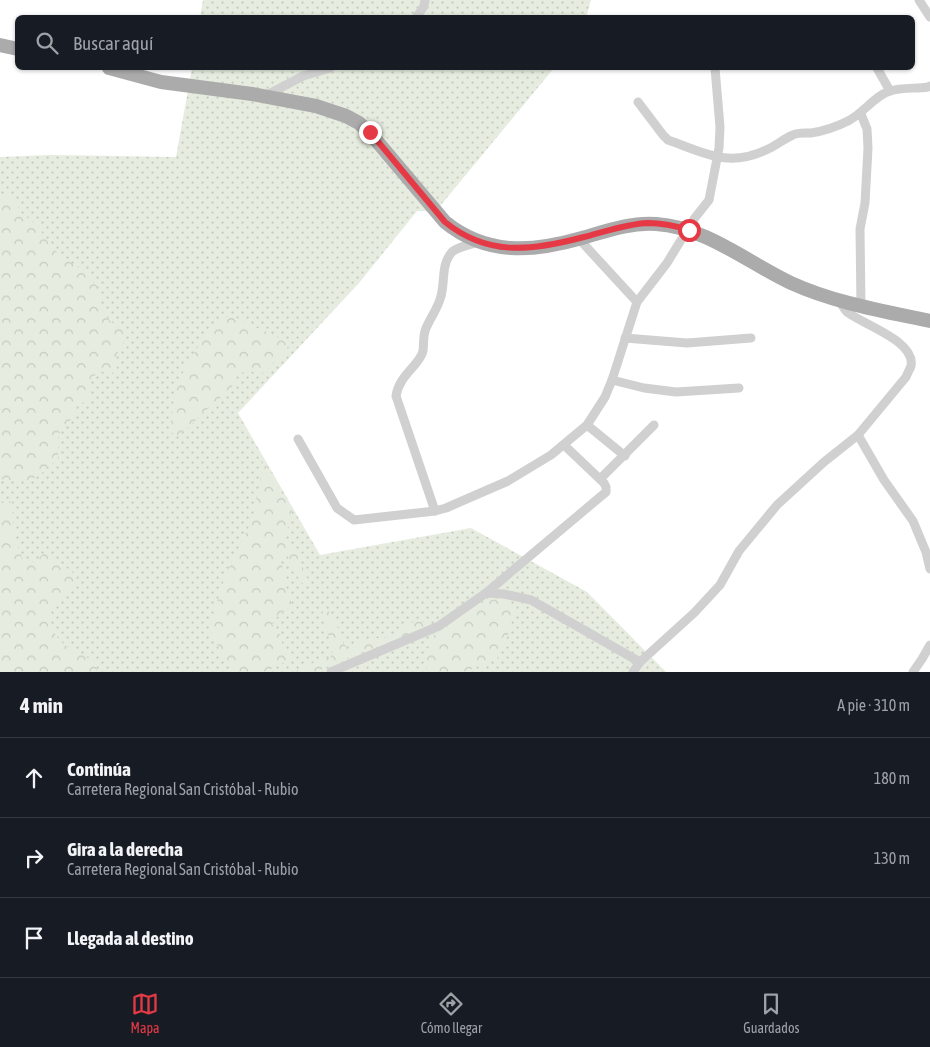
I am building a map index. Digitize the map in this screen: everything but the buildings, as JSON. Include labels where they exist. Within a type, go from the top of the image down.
[{"type":"main road","points":[[0,45],[15,48]]},
{"type":"main road","points":[[116,70],[161,82],[265,96],[330,110],[346,116],[359,123],[380,144],[445,222],[477,242],[506,248],[526,248],[579,239],[616,228],[647,223],[668,225],[689,230],[791,283],[840,302],[930,321]]},
{"type":"street","points":[[418,15],[424,6],[425,0]]},
{"type":"street","points":[[919,0],[930,17]]},
{"type":"street","points":[[265,96],[303,76],[323,70]]},
{"type":"street","points":[[298,439],[337,508],[354,520],[435,511],[446,508],[508,481],[564,446],[587,425],[605,397],[637,302],[667,263],[694,219],[709,200],[718,157],[720,127],[715,70]]},
{"type":"street","points":[[878,70],[890,91]]},
{"type":"street","points":[[638,102],[668,140],[718,157],[734,159],[748,158],[768,150],[794,134],[832,128],[860,114],[876,99],[890,91],[930,86]]},
{"type":"street","points":[[860,114],[867,129],[868,148],[865,203],[860,229],[861,306]]},
{"type":"street","points":[[579,239],[637,302]]},
{"type":"street","points":[[435,511],[396,396],[397,390],[423,351],[425,332],[441,297],[444,272],[450,256],[453,251],[477,242]]},
{"type":"street","points":[[633,672],[640,662],[694,613],[720,585],[739,551],[777,505],[824,462],[858,435],[906,377],[911,366],[911,358],[907,350],[880,330],[846,311],[840,302]]},
{"type":"street","points":[[625,338],[687,343],[751,338]]},
{"type":"street","points":[[612,380],[644,388],[676,392],[739,388]]},
{"type":"street","points":[[587,425],[625,456]]},
{"type":"street","points":[[600,479],[654,425]]},
{"type":"street","points":[[858,435],[884,480],[912,521],[926,552],[930,568]]},
{"type":"street","points":[[330,672],[439,626],[486,593],[606,492],[606,486],[600,479],[564,446]]},
{"type":"street","points":[[486,593],[504,594],[531,600],[640,662]]},
{"type":"street","points":[[912,672],[930,645]]},
{"type":"green space","points":[[203,0],[591,0],[587,15],[200,15]]},
{"type":"green space","points":[[192,70],[552,70],[436,211],[417,211],[359,283],[238,413],[320,555],[471,528],[587,592],[666,672],[0,672],[0,157],[50,155],[176,157]]},
{"type":"green space","points":[[7,194],[16,202],[20,212],[38,226],[60,256],[81,269],[98,287],[103,311],[110,321],[128,334],[116,356],[117,373],[102,372],[91,377],[89,400],[77,405],[74,416],[58,435],[58,458],[33,479],[19,481],[0,479],[0,196]]},
{"type":"green space","points":[[231,315],[288,343],[287,352],[264,373],[247,371],[238,374],[231,389],[210,406],[186,430],[178,435],[170,432],[175,387],[209,327]]},
{"type":"green space","points":[[263,460],[292,511],[286,535],[287,544],[298,555],[308,580],[307,587],[300,581],[287,555],[280,558],[285,575],[284,584],[291,598],[291,606],[277,617],[272,624],[282,636],[282,644],[292,658],[265,672],[232,672],[210,628],[225,576],[252,520]]},
{"type":"green space","points":[[12,501],[14,537],[23,560],[35,562],[44,553],[54,558],[77,576],[71,589],[52,609],[51,626],[56,636],[65,645],[96,663],[97,672],[0,672],[0,503]]},
{"type":"green space","points":[[499,599],[508,603],[516,610],[512,618],[511,628],[497,659],[464,672],[427,672],[424,649],[432,647],[430,638],[471,609],[489,600]]},
{"type":"green space","points":[[326,607],[342,635],[343,643],[349,649],[365,640],[398,635],[410,623],[418,621],[435,625],[315,672],[295,672],[304,666],[330,658],[333,650],[322,614]]},
{"type":"route","points":[[370,132],[445,222],[477,242],[506,248],[540,247],[579,239],[616,228],[647,223],[689,230]]}]
